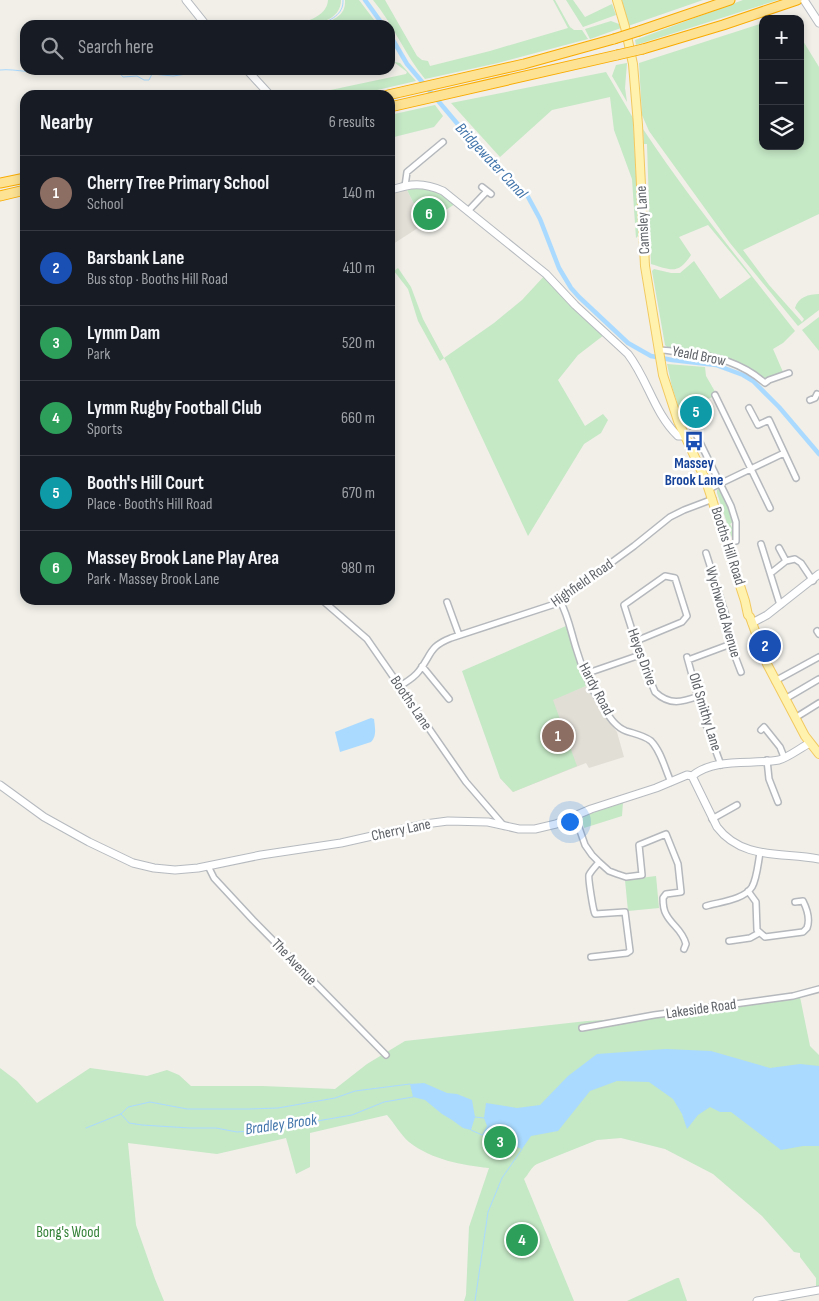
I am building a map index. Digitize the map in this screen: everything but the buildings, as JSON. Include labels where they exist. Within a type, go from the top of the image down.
[{"type":"highway","points":[[395,94],[524,64],[614,39],[730,0]]},
{"type":"highway","points":[[395,106],[643,49],[798,0]]},
{"type":"highway","points":[[0,183],[20,179]]},
{"type":"highway","points":[[0,196],[20,191]]},
{"type":"main road","points":[[186,0],[202,20]]},
{"type":"main road","name":"Camsley Lane","points":[[617,0],[632,57],[637,108],[645,266],[669,396],[685,436]]},
{"type":"main road","points":[[804,0],[819,23]]},
{"type":"main road","points":[[252,75],[265,90]]},
{"type":"main road","points":[[395,189],[406,186],[425,186],[438,189],[546,274],[575,306],[628,354],[666,424],[678,436],[685,436]]},
{"type":"main road","name":"Booths Hill Road","points":[[685,436],[701,467],[713,500],[767,664],[795,718],[819,754]]},
{"type":"main road","points":[[751,620],[764,617],[819,574]]},
{"type":"main road","name":"Cherry Lane","points":[[0,785],[44,817],[66,830],[133,863],[175,870],[208,866],[376,836],[425,824],[448,821],[488,822],[519,829],[535,829],[550,826],[687,775],[692,776],[698,771],[721,765],[784,758],[810,743]]},
{"type":"main road","points":[[692,776],[712,819],[722,834],[734,844],[744,849],[760,852],[819,858]]},
{"type":"main road","points":[[756,1301],[819,1290]]},
{"type":"street","points":[[406,186],[406,172],[443,142]]},
{"type":"street","points":[[468,211],[486,191]]},
{"type":"street","name":"Yeald Brow","points":[[660,354],[677,351],[723,359],[743,367],[765,383],[789,373]]},
{"type":"street","points":[[715,396],[770,508]]},
{"type":"street","points":[[814,397],[819,403]]},
{"type":"street","points":[[749,408],[758,425],[769,420],[796,478]]},
{"type":"street","points":[[693,428],[734,515],[736,541]]},
{"type":"street","points":[[709,489],[784,453]]},
{"type":"street","name":"Highfield Road","points":[[400,686],[414,676],[429,654],[439,644],[459,635],[549,607],[560,601],[670,517],[713,500]]},
{"type":"street","points":[[761,544],[780,605]]},
{"type":"street","points":[[779,548],[786,561]]},
{"type":"street","name":"Wychwood Avenue","points":[[706,553],[727,619],[731,644],[741,672]]},
{"type":"street","points":[[771,574],[786,561],[795,559],[799,561],[812,581]]},
{"type":"street","name":"Heyes Drive","points":[[636,641],[682,622],[687,616],[675,578],[665,576],[624,605],[640,654],[652,687],[659,696],[678,702],[699,696]]},
{"type":"street","name":"Hardy Road","points":[[560,601],[585,674],[602,706],[616,725],[627,731],[640,734],[652,743],[657,749],[671,782]]},
{"type":"street","points":[[448,602],[459,635]]},
{"type":"street","name":"Booths Lane","points":[[328,605],[367,639],[466,782],[504,826]]},
{"type":"street","name":"Old Smithy Lane","points":[[721,765],[705,722],[688,658],[731,644]]},
{"type":"street","points":[[585,674],[640,654]]},
{"type":"street","points":[[775,681],[819,657]]},
{"type":"street","points":[[422,666],[449,699]]},
{"type":"street","points":[[785,699],[819,679]]},
{"type":"street","points":[[795,718],[817,704],[819,712]]},
{"type":"street","points":[[761,730],[764,727],[780,747],[784,758]]},
{"type":"street","points":[[767,760],[769,779],[778,802]]},
{"type":"street","points":[[712,819],[737,805]]},
{"type":"street","points":[[488,822],[493,813]]},
{"type":"street","points":[[575,816],[585,845],[592,855],[609,871],[626,876],[642,875],[639,846],[666,834],[678,864],[681,892],[666,894],[663,898],[664,908],[665,914],[683,934],[686,944],[684,949]]},
{"type":"street","points":[[706,906],[738,897],[748,891],[754,881],[760,852]]},
{"type":"street","points":[[591,957],[628,953],[630,951],[625,912],[595,914],[592,891],[588,882],[589,874],[599,862]]},
{"type":"street","name":"The Avenue","points":[[208,866],[214,878],[253,920],[386,1055]]},
{"type":"street","points":[[748,891],[756,902],[756,926],[759,933],[770,937],[805,930],[808,926],[809,922],[803,901],[795,902]]},
{"type":"street","points":[[729,941],[750,938],[759,933]]},
{"type":"street","name":"Lakeside Road","points":[[582,1028],[793,996],[819,989]]},
{"type":"shaded area","points":[[405,186],[424,224],[395,243],[395,189]]},
{"type":"shaded area","points":[[586,686],[599,709],[617,732],[624,757],[589,768],[586,763],[513,792],[500,778],[553,699]]},
{"type":"green space","points":[[328,0],[341,0],[337,13],[332,17],[326,20],[309,20],[322,13]]},
{"type":"green space","points":[[345,0],[359,0],[374,20],[333,20],[344,10]]},
{"type":"green space","points":[[373,0],[385,0],[417,56],[422,60],[428,61],[430,66],[568,28],[553,0],[555,0],[570,27],[574,30],[582,30],[588,39],[498,63],[425,79],[395,33],[395,20],[387,19]]},
{"type":"green space","points":[[566,0],[573,0],[585,17],[612,4],[616,15],[583,27]]},
{"type":"green space","points":[[622,0],[703,0],[628,26]]},
{"type":"green space","points":[[743,0],[778,0],[636,45],[635,40]]},
{"type":"green space","points":[[611,21],[619,24],[621,28],[590,39],[585,29]]},
{"type":"green space","points":[[759,24],[759,150],[804,150],[804,43],[819,67],[819,214],[743,250],[769,285],[802,322],[804,319],[795,308],[796,304],[804,297],[819,294],[819,310],[798,326],[730,243],[649,131],[642,115],[639,63]]},
{"type":"green space","points":[[395,62],[400,63],[416,81],[377,90],[331,90],[406,74],[407,72]]},
{"type":"green space","points":[[627,63],[625,88],[627,102],[612,76],[616,65]]},
{"type":"green space","points":[[606,72],[633,118],[639,235],[636,238],[632,179],[614,130],[610,97],[552,110],[500,157],[451,103]]},
{"type":"green space","points":[[435,105],[443,116],[434,127],[395,137],[395,114]]},
{"type":"green space","points":[[643,129],[698,206],[795,331],[783,343],[773,349],[783,372],[765,379],[748,368],[730,360],[688,352],[665,345],[652,271],[654,269],[680,273],[694,261],[720,299],[751,277],[708,225],[679,237],[691,255],[682,266],[669,269],[651,264],[647,144],[644,144]]},
{"type":"green space","points":[[405,186],[443,191],[455,204],[424,224]]},
{"type":"green space","points":[[398,268],[411,287],[423,319],[444,358],[440,361],[418,321],[408,289],[395,270]]},
{"type":"green space","points":[[546,274],[604,335],[578,355],[558,380],[585,426],[603,414],[608,420],[601,433],[584,444],[528,536],[448,365],[444,358],[494,323],[522,300]]},
{"type":"green space","points":[[819,317],[819,351],[802,330]]},
{"type":"green space","points":[[667,364],[705,367],[706,376],[717,395],[680,411]]},
{"type":"green space","points":[[720,488],[734,519],[730,524],[733,529],[734,544],[717,493],[717,490]]},
{"type":"green space","points":[[566,626],[586,686],[553,700],[577,766],[513,792],[500,778],[462,671]]},
{"type":"green space","points":[[623,802],[622,816],[584,828],[582,820],[584,816]]},
{"type":"green space","points":[[656,876],[659,908],[628,911],[625,880]]},
{"type":"green space","name":"Bong's Wood","points":[[800,997],[810,1046],[819,1055],[819,1286],[816,1286],[816,1278],[800,1257],[800,1253],[794,1252],[762,1216],[713,1174],[665,1149],[621,1138],[597,1140],[537,1164],[524,1179],[574,1301],[464,1301],[466,1295],[469,1227],[489,1168],[458,1163],[427,1153],[409,1142],[387,1115],[310,1133],[310,1167],[296,1174],[286,1138],[217,1154],[128,1143],[136,1225],[164,1301],[0,1301],[0,1068],[17,1081],[37,1103],[90,1068],[147,1076],[167,1070],[179,1075],[191,1086],[335,1089],[367,1064],[405,1041],[587,1021],[670,1016]]},
{"type":"green space","points":[[679,1278],[687,1301],[627,1301]]},
{"type":"water","points":[[371,718],[374,719],[375,732],[371,742],[340,752],[335,732]]},
{"type":"water","points":[[666,1049],[711,1051],[770,1068],[800,1064],[819,1066],[819,1146],[803,1146],[781,1150],[731,1112],[720,1112],[710,1107],[698,1115],[687,1129],[682,1114],[673,1099],[649,1082],[617,1081],[590,1091],[558,1131],[531,1136],[522,1149],[482,1135],[487,1126],[484,1118],[486,1103],[517,1108],[540,1105],[568,1076],[597,1054]]},
{"type":"water","points":[[424,1083],[447,1093],[457,1094],[472,1100],[475,1117],[471,1130],[463,1128],[425,1100],[413,1097],[410,1084]]},
{"type":"waterway","points":[[330,20],[341,10],[343,0]]},
{"type":"waterway","name":"Bridgewater Canal","points":[[365,0],[379,20]]},
{"type":"waterway","name":"Bridgewater Canal","points":[[395,44],[407,64],[461,128],[527,195],[540,219],[559,268],[579,297],[628,343],[651,356],[716,365],[743,375],[753,381],[779,407],[819,454]]},
{"type":"waterway","points":[[0,70],[20,71]]},
{"type":"waterway","points":[[121,75],[123,77],[137,76],[144,80],[149,80],[152,75]]},
{"type":"waterway","points":[[162,75],[180,75]]},
{"type":"waterway","name":"Bradley Brook","points":[[86,1128],[121,1114],[128,1107],[150,1102],[187,1109],[278,1108],[335,1098],[355,1091],[410,1084]]},
{"type":"waterway","name":"Bradley Brook","points":[[121,1114],[129,1123],[216,1128],[237,1132],[271,1129],[352,1115],[384,1102],[413,1097]]},
{"type":"waterway","points":[[475,1117],[484,1118]]},
{"type":"waterway","points":[[471,1130],[482,1135]]},
{"type":"waterway","points":[[475,1301],[488,1212],[502,1178],[522,1149]]},
{"type":"place","name":"Massey Brook Lane Play Area","points":[[429,214]]},
{"type":"place","name":"Booth's Hill Court","points":[[696,412]]},
{"type":"place","name":"Massey Brook Lane","points":[[694,441]]},
{"type":"place","name":"Barsbank Lane","points":[[765,646]]},
{"type":"place","name":"Cherry Tree Primary School","points":[[558,736]]},
{"type":"place","name":"Lymm Dam","points":[[500,1142]]},
{"type":"place","name":"Lymm Rugby Football Club","points":[[522,1240]]}]
